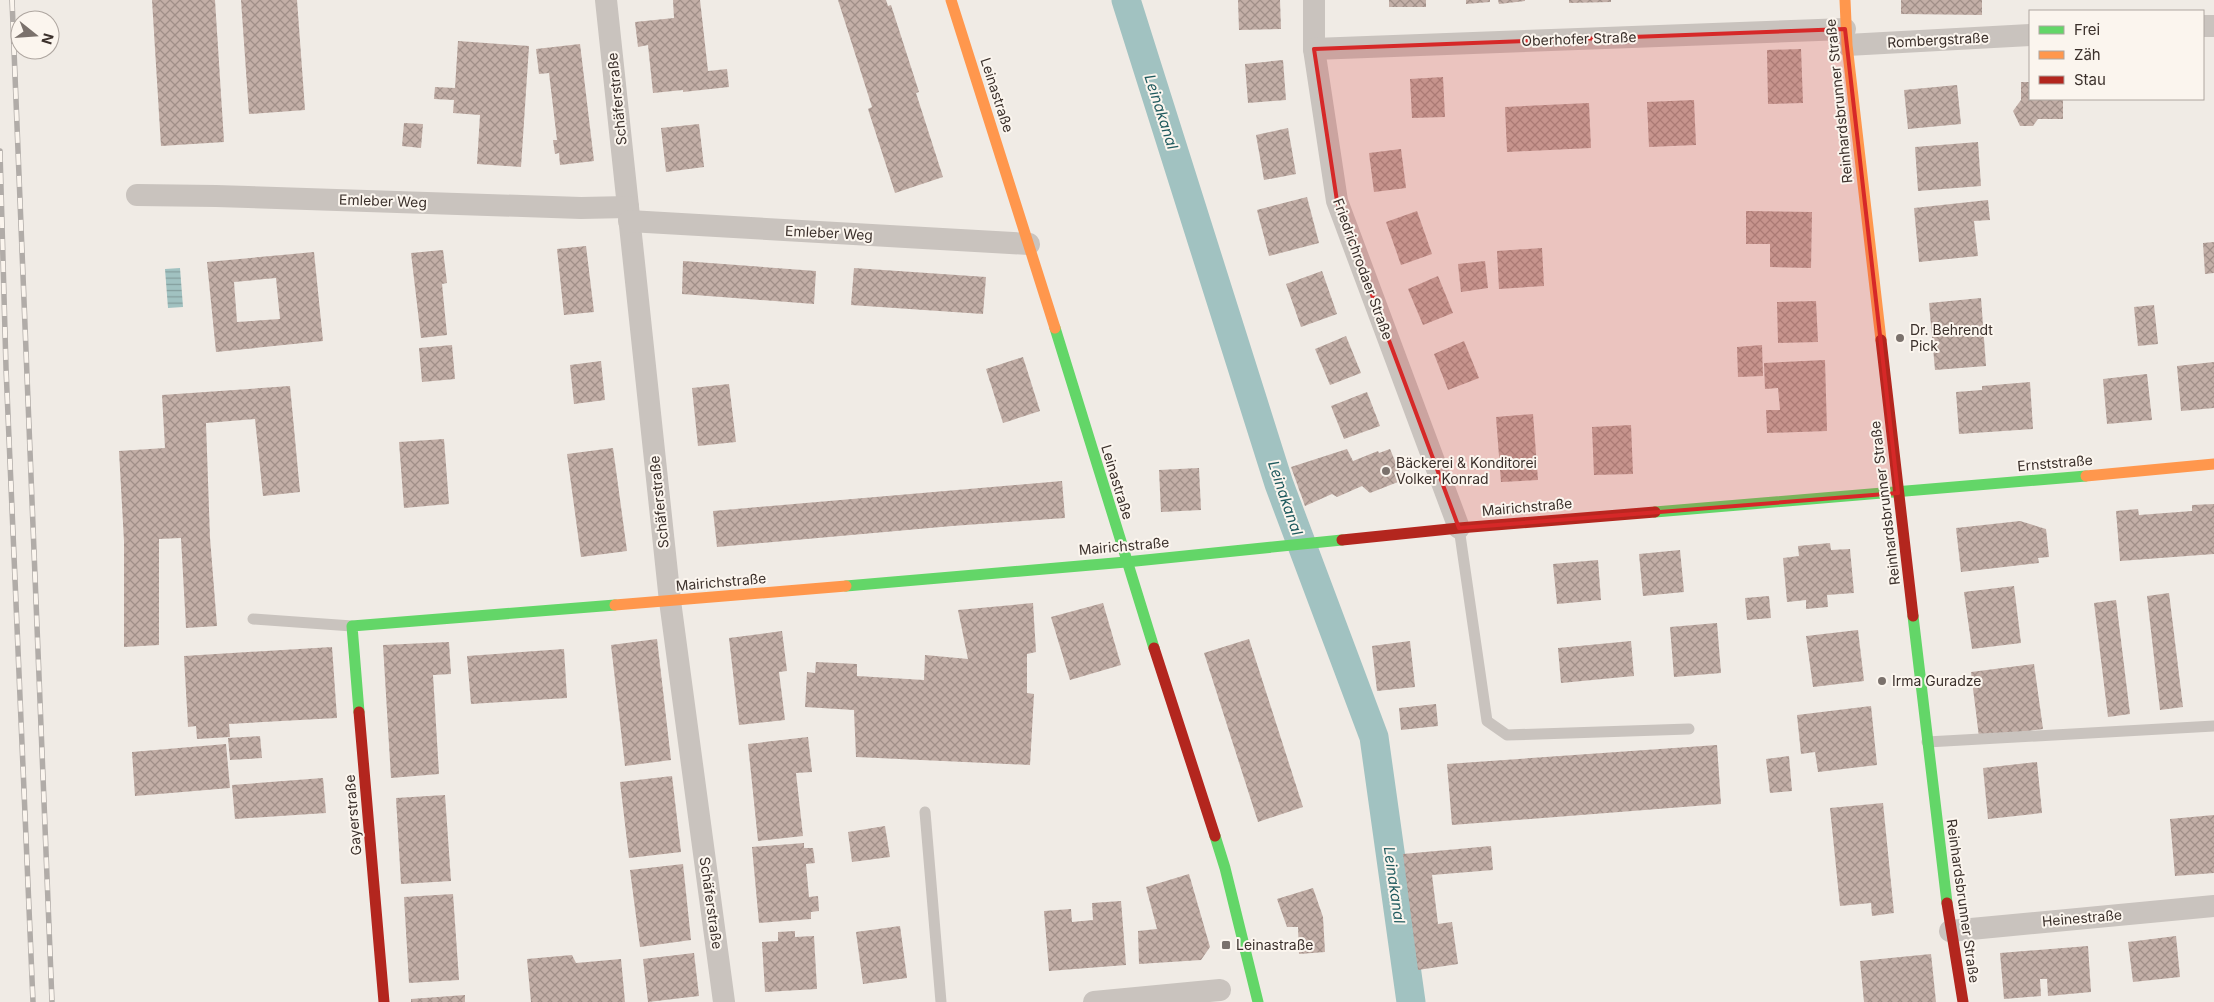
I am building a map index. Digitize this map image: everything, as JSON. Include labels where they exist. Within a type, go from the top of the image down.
[{"type":"street","name":"Schäferstraße","points":[[606,0],[670,601],[724,1002]]},
{"type":"street","name":"Leinastraße","points":[[951,0],[1029,244],[1126,562],[1225,868],[1258,1002]]},
{"type":"street","name":"Friedrichrodaer Straße","points":[[1314,0],[1314,49],[1337,202],[1459,528]]},
{"type":"street","name":"Reinhardsbrunner Straße","points":[[1845,0],[1846,37],[1927,742],[1950,931],[1963,1002]]},
{"type":"street","name":"Rombergstraße","points":[[1846,37],[2029,35]]},
{"type":"street","name":"Oberhofer Straße","points":[[1314,49],[1846,37]]},
{"type":"street","name":"Emleber Weg","points":[[137,195],[581,208],[629,214],[1029,244]]},
{"type":"street","name":"Ernststraße","points":[[1898,492],[2214,464]]},
{"type":"street","name":"Mairichstraße","points":[[352,626],[1126,562],[1459,528],[1898,492]]},
{"type":"street","name":"Gayerstraße","points":[[352,626],[384,1002]]},
{"type":"street","name":"Heinestraße","points":[[1950,931],[2214,906]]},
{"type":"street","points":[[1094,1002],[1220,990]]},
{"type":"lane","points":[[1459,528],[1487,721],[1507,735],[1689,729]]},
{"type":"lane","points":[[253,619],[352,626]]},
{"type":"lane","points":[[1927,742],[2214,726]]},
{"type":"lane","points":[[925,812],[941,1002]]},
{"type":"highlighted area","points":[[1845,29],[1898,493],[1459,528],[1337,201],[1314,49]]},
{"type":"water","points":[[180,268],[183,307],[168,308],[165,269]]},
{"type":"building","points":[[152,0],[215,0],[224,142],[161,146]]},
{"type":"building","points":[[241,0],[297,0],[305,110],[249,114]]},
{"type":"building","points":[[673,0],[700,0],[708,71],[727,69],[729,87],[653,93],[648,45],[638,47],[635,22],[674,18]]},
{"type":"building","points":[[838,0],[886,0],[888,6],[891,5],[919,92],[916,93],[943,177],[895,193],[868,109],[872,107]]},
{"type":"building","points":[[1238,0],[1280,0],[1281,29],[1239,30]]},
{"type":"building","points":[[1389,0],[1426,0],[1426,7],[1389,7]]},
{"type":"building","points":[[1466,0],[1490,0],[1490,2],[1466,4]]},
{"type":"building","points":[[1498,0],[1525,0],[1525,1],[1499,4]]},
{"type":"building","points":[[1569,0],[1611,0],[1611,2],[1569,3]]},
{"type":"building","points":[[1901,0],[1982,0],[1982,15],[1901,14]]},
{"type":"building","points":[[458,41],[529,46],[521,167],[477,164],[480,115],[453,113],[454,100],[434,99],[435,87],[455,88]]},
{"type":"building","points":[[580,44],[594,161],[560,165],[559,153],[555,154],[553,140],[557,140],[549,73],[539,74],[536,49]]},
{"type":"building","points":[[1801,49],[1803,103],[1768,104],[1767,50]]},
{"type":"building","points":[[1283,60],[1286,100],[1248,103],[1245,64]]},
{"type":"building","points":[[1443,77],[1445,117],[1412,118],[1410,79]]},
{"type":"building","points":[[2021,82],[2029,82],[2029,100],[2063,100],[2063,119],[2038,119],[2033,126],[2020,126],[2013,111],[2021,100]]},
{"type":"building","points":[[1957,85],[1961,124],[1908,129],[1904,90]]},
{"type":"building","points":[[1694,100],[1696,145],[1649,147],[1647,102]]},
{"type":"building","points":[[1589,103],[1591,148],[1507,152],[1505,107]]},
{"type":"building","points":[[404,123],[423,124],[421,148],[402,146]]},
{"type":"building","points":[[699,124],[704,167],[666,172],[661,128]]},
{"type":"building","points":[[1288,128],[1296,174],[1264,180],[1256,135]]},
{"type":"building","points":[[1978,142],[1981,186],[1918,191],[1915,147]]},
{"type":"building","points":[[1401,149],[1406,188],[1374,192],[1369,153]]},
{"type":"building","points":[[1307,197],[1319,243],[1269,256],[1257,210]]},
{"type":"building","points":[[1988,200],[1990,220],[1974,221],[1978,256],[1919,262],[1914,208]]},
{"type":"building","points":[[1417,211],[1432,254],[1401,265],[1386,222]]},
{"type":"building","points":[[1746,211],[1812,212],[1811,268],[1770,267],[1770,244],[1746,244]]},
{"type":"building","points":[[2214,242],[2214,273],[2205,274],[2203,243]]},
{"type":"building","points":[[586,246],[594,312],[564,315],[557,249]]},
{"type":"building","points":[[1542,248],[1544,286],[1499,289],[1497,251]]},
{"type":"building","points":[[443,250],[447,283],[442,284],[447,335],[421,338],[411,253]]},
{"type":"building","points":[[314,252],[323,341],[216,352],[207,262]],"holes":[[[276,278],[280,319],[237,322],[234,282]]]},
{"type":"building","points":[[683,261],[816,271],[814,304],[682,294]]},
{"type":"building","points":[[1485,261],[1488,288],[1461,292],[1458,264]]},
{"type":"building","points":[[854,268],[986,277],[983,314],[851,305]]},
{"type":"building","points":[[1322,271],[1337,314],[1301,327],[1286,284]]},
{"type":"building","points":[[1438,276],[1453,313],[1423,325],[1408,289]]},
{"type":"building","points":[[1981,298],[1986,366],[1935,370],[1929,303]]},
{"type":"building","points":[[1816,301],[1818,342],[1778,343],[1777,302]]},
{"type":"building","points":[[2154,305],[2158,344],[2138,346],[2134,307]]},
{"type":"building","points":[[1346,336],[1361,373],[1330,385],[1315,349]]},
{"type":"building","points":[[1464,341],[1479,378],[1448,390],[1434,354]]},
{"type":"building","points":[[452,345],[455,379],[422,382],[419,348]]},
{"type":"building","points":[[1762,345],[1763,376],[1738,377],[1737,347]]},
{"type":"building","points":[[1023,357],[1040,411],[1003,423],[986,369]]},
{"type":"building","points":[[1825,360],[1827,431],[1767,433],[1766,410],[1780,410],[1778,388],[1765,389],[1764,363]]},
{"type":"building","points":[[601,361],[605,400],[574,404],[570,365]]},
{"type":"building","points":[[2214,362],[2214,408],[2181,411],[2177,366]]},
{"type":"building","points":[[2147,374],[2152,420],[2107,424],[2103,379]]},
{"type":"building","points":[[2030,382],[2033,429],[1959,434],[1956,392],[1982,390],[1982,386]]},
{"type":"building","points":[[729,384],[736,442],[698,446],[692,388]]},
{"type":"building","points":[[290,386],[300,492],[263,496],[255,419],[206,423],[210,538],[217,626],[186,628],[181,538],[159,539],[159,645],[124,647],[124,541],[119,451],[165,448],[162,395]]},
{"type":"building","points":[[1367,392],[1380,426],[1344,439],[1331,406]]},
{"type":"building","points":[[1533,414],[1538,480],[1501,482],[1496,417]]},
{"type":"building","points":[[1631,425],[1633,474],[1594,475],[1592,427]]},
{"type":"building","points":[[444,439],[449,504],[404,508],[399,442]]},
{"type":"building","points":[[613,448],[627,551],[581,557],[567,454]]},
{"type":"building","points":[[1347,449],[1353,461],[1378,451],[1379,453],[1390,449],[1403,480],[1370,493],[1362,486],[1337,497],[1332,494],[1305,506],[1291,467]]},
{"type":"building","points":[[1199,468],[1201,510],[1161,512],[1159,470]]},
{"type":"building","points":[[1062,481],[1065,518],[717,547],[713,511]]},
{"type":"building","points":[[2214,504],[2214,554],[2120,561],[2116,511],[2138,509],[2139,515],[2192,511],[2192,505]]},
{"type":"building","points":[[2020,521],[2046,529],[2049,557],[2038,558],[2039,563],[1961,572],[1956,528]]},
{"type":"building","points":[[1830,543],[1831,550],[1850,549],[1854,593],[1827,595],[1828,607],[1806,609],[1806,600],[1787,602],[1783,558],[1799,556],[1798,546]]},
{"type":"building","points":[[1680,550],[1684,592],[1643,596],[1639,554]]},
{"type":"building","points":[[1598,560],[1601,600],[1557,604],[1553,564]]},
{"type":"building","points":[[2014,586],[2021,643],[1972,649],[1964,592]]},
{"type":"building","points":[[2169,593],[2183,707],[2160,710],[2147,596]]},
{"type":"building","points":[[1769,596],[1771,618],[1747,620],[1745,598]]},
{"type":"building","points":[[2116,600],[2130,714],[2108,717],[2094,603]]},
{"type":"building","points":[[1033,603],[1036,652],[1027,654],[1027,693],[1034,694],[1030,765],[856,757],[854,710],[805,707],[807,672],[815,673],[816,662],[857,664],[857,676],[924,680],[925,655],[968,659],[958,610]]},
{"type":"building","points":[[1103,603],[1121,665],[1070,680],[1051,617]]},
{"type":"building","points":[[1717,623],[1721,673],[1674,677],[1670,627]]},
{"type":"building","points":[[1858,630],[1864,681],[1813,687],[1806,636]]},
{"type":"building","points":[[782,631],[787,671],[779,672],[785,720],[739,725],[729,638]]},
{"type":"building","points":[[657,639],[671,760],[625,766],[611,645]]},
{"type":"building","points":[[1249,639],[1303,807],[1258,822],[1204,653]]},
{"type":"building","points":[[1410,641],[1415,687],[1377,691],[1372,646]]},
{"type":"building","points":[[1631,641],[1634,676],[1561,683],[1558,648]]},
{"type":"building","points":[[449,642],[451,674],[433,675],[439,774],[391,778],[383,645]]},
{"type":"building","points":[[332,647],[337,718],[229,724],[230,737],[197,739],[196,726],[188,727],[184,656]]},
{"type":"building","points":[[564,649],[567,698],[471,704],[467,656]]},
{"type":"building","points":[[2034,664],[2043,729],[1979,737],[1971,672]]},
{"type":"building","points":[[1436,704],[1438,726],[1401,730],[1399,708]]},
{"type":"building","points":[[1871,706],[1877,765],[1818,772],[1815,752],[1801,754],[1797,715]]},
{"type":"building","points":[[260,736],[262,758],[230,760],[228,738]]},
{"type":"building","points":[[808,737],[812,772],[796,773],[803,836],[758,841],[748,744]]},
{"type":"building","points":[[226,744],[230,788],[135,796],[132,752]]},
{"type":"building","points":[[1717,745],[1721,804],[1452,825],[1447,764]]},
{"type":"building","points":[[1789,756],[1792,791],[1770,793],[1766,759]]},
{"type":"building","points":[[2037,762],[2042,813],[1988,819],[1983,768]]},
{"type":"building","points":[[672,776],[681,852],[629,858],[620,782]]},
{"type":"building","points":[[323,778],[326,813],[235,819],[232,785]]},
{"type":"building","points":[[445,795],[451,881],[401,884],[396,798]]},
{"type":"building","points":[[1883,803],[1894,913],[1872,916],[1871,903],[1840,906],[1830,808]]},
{"type":"building","points":[[2214,815],[2214,873],[2175,876],[2170,819]]},
{"type":"building","points":[[885,826],[890,857],[852,862],[848,832]]},
{"type":"building","points":[[804,843],[804,848],[813,848],[815,863],[806,864],[809,897],[818,896],[819,911],[811,912],[811,919],[759,923],[752,847]]},
{"type":"building","points":[[1491,846],[1493,870],[1432,875],[1438,924],[1452,922],[1458,964],[1418,970],[1403,854]]},
{"type":"building","points":[[683,864],[691,940],[640,947],[630,870]]},
{"type":"building","points":[[1189,874],[1210,947],[1201,960],[1139,964],[1138,931],[1157,929],[1146,887]]},
{"type":"building","points":[[1313,888],[1323,917],[1325,952],[1299,954],[1298,927],[1287,927],[1277,899]]},
{"type":"building","points":[[453,894],[459,980],[409,983],[404,897]]},
{"type":"building","points":[[1121,901],[1126,965],[1049,971],[1044,911],[1071,909],[1072,922],[1093,920],[1092,903]]},
{"type":"building","points":[[900,926],[907,978],[863,984],[856,932]]},
{"type":"building","points":[[795,931],[795,937],[814,936],[817,989],[765,992],[762,942],[778,941],[778,932]]},
{"type":"building","points":[[2176,936],[2180,977],[2133,982],[2128,942]]},
{"type":"building","points":[[2088,946],[2091,992],[2048,996],[2047,979],[2040,979],[2041,996],[2004,999],[2000,953]]},
{"type":"building","points":[[694,953],[699,996],[648,1002],[643,959]]},
{"type":"building","points":[[1931,954],[1936,1002],[1864,1002],[1860,961]]},
{"type":"building","points":[[572,955],[576,963],[621,959],[625,1002],[531,1002],[527,959]]},
{"type":"building","points":[[465,995],[465,1002],[411,1002],[411,999]]},
{"type":"waterway","name":"Leinakanal","points":[[1126,0],[1279,484],[1374,737],[1411,1002]]},
{"type":"railway","points":[[12,0],[52,1002]]},
{"type":"railway","points":[[0,151],[6,368],[33,1002]]},
{"type":"traffic: fast","points":[[1055,328],[1154,648]]},
{"type":"traffic: fast","points":[[1655,512],[2086,476]]},
{"type":"traffic: fast","points":[[846,586],[1126,562],[1342,540]]},
{"type":"traffic: fast","points":[[359,712],[352,626],[615,605]]},
{"type":"traffic: fast","points":[[1913,616],[1947,903]]},
{"type":"traffic: fast","points":[[1215,836],[1225,868],[1258,1002]]},
{"type":"traffic: slow","points":[[951,0],[1055,328]]},
{"type":"traffic: slow","points":[[1845,0],[1847,45],[1881,340]]},
{"type":"traffic: slow","points":[[2086,476],[2214,464]]},
{"type":"traffic: slow","points":[[615,605],[846,586]]},
{"type":"traffic: jam","points":[[1881,340],[1913,616]]},
{"type":"traffic: jam","points":[[1342,540],[1459,528],[1655,512]]},
{"type":"traffic: jam","points":[[1154,648],[1215,836]]},
{"type":"traffic: jam","points":[[359,712],[384,1002]]},
{"type":"traffic: jam","points":[[1947,903],[1963,1002]]},
{"type":"place","name":"Dr. Behrendt Pick","points":[[1900,338]]},
{"type":"place","name":"Bäckerei & Konditorei Volker Konrad","points":[[1386,471]]},
{"type":"place","name":"Irma Guradze","points":[[1882,681]]},
{"type":"place","name":"Leinastraße","points":[[1226,945]]}]
